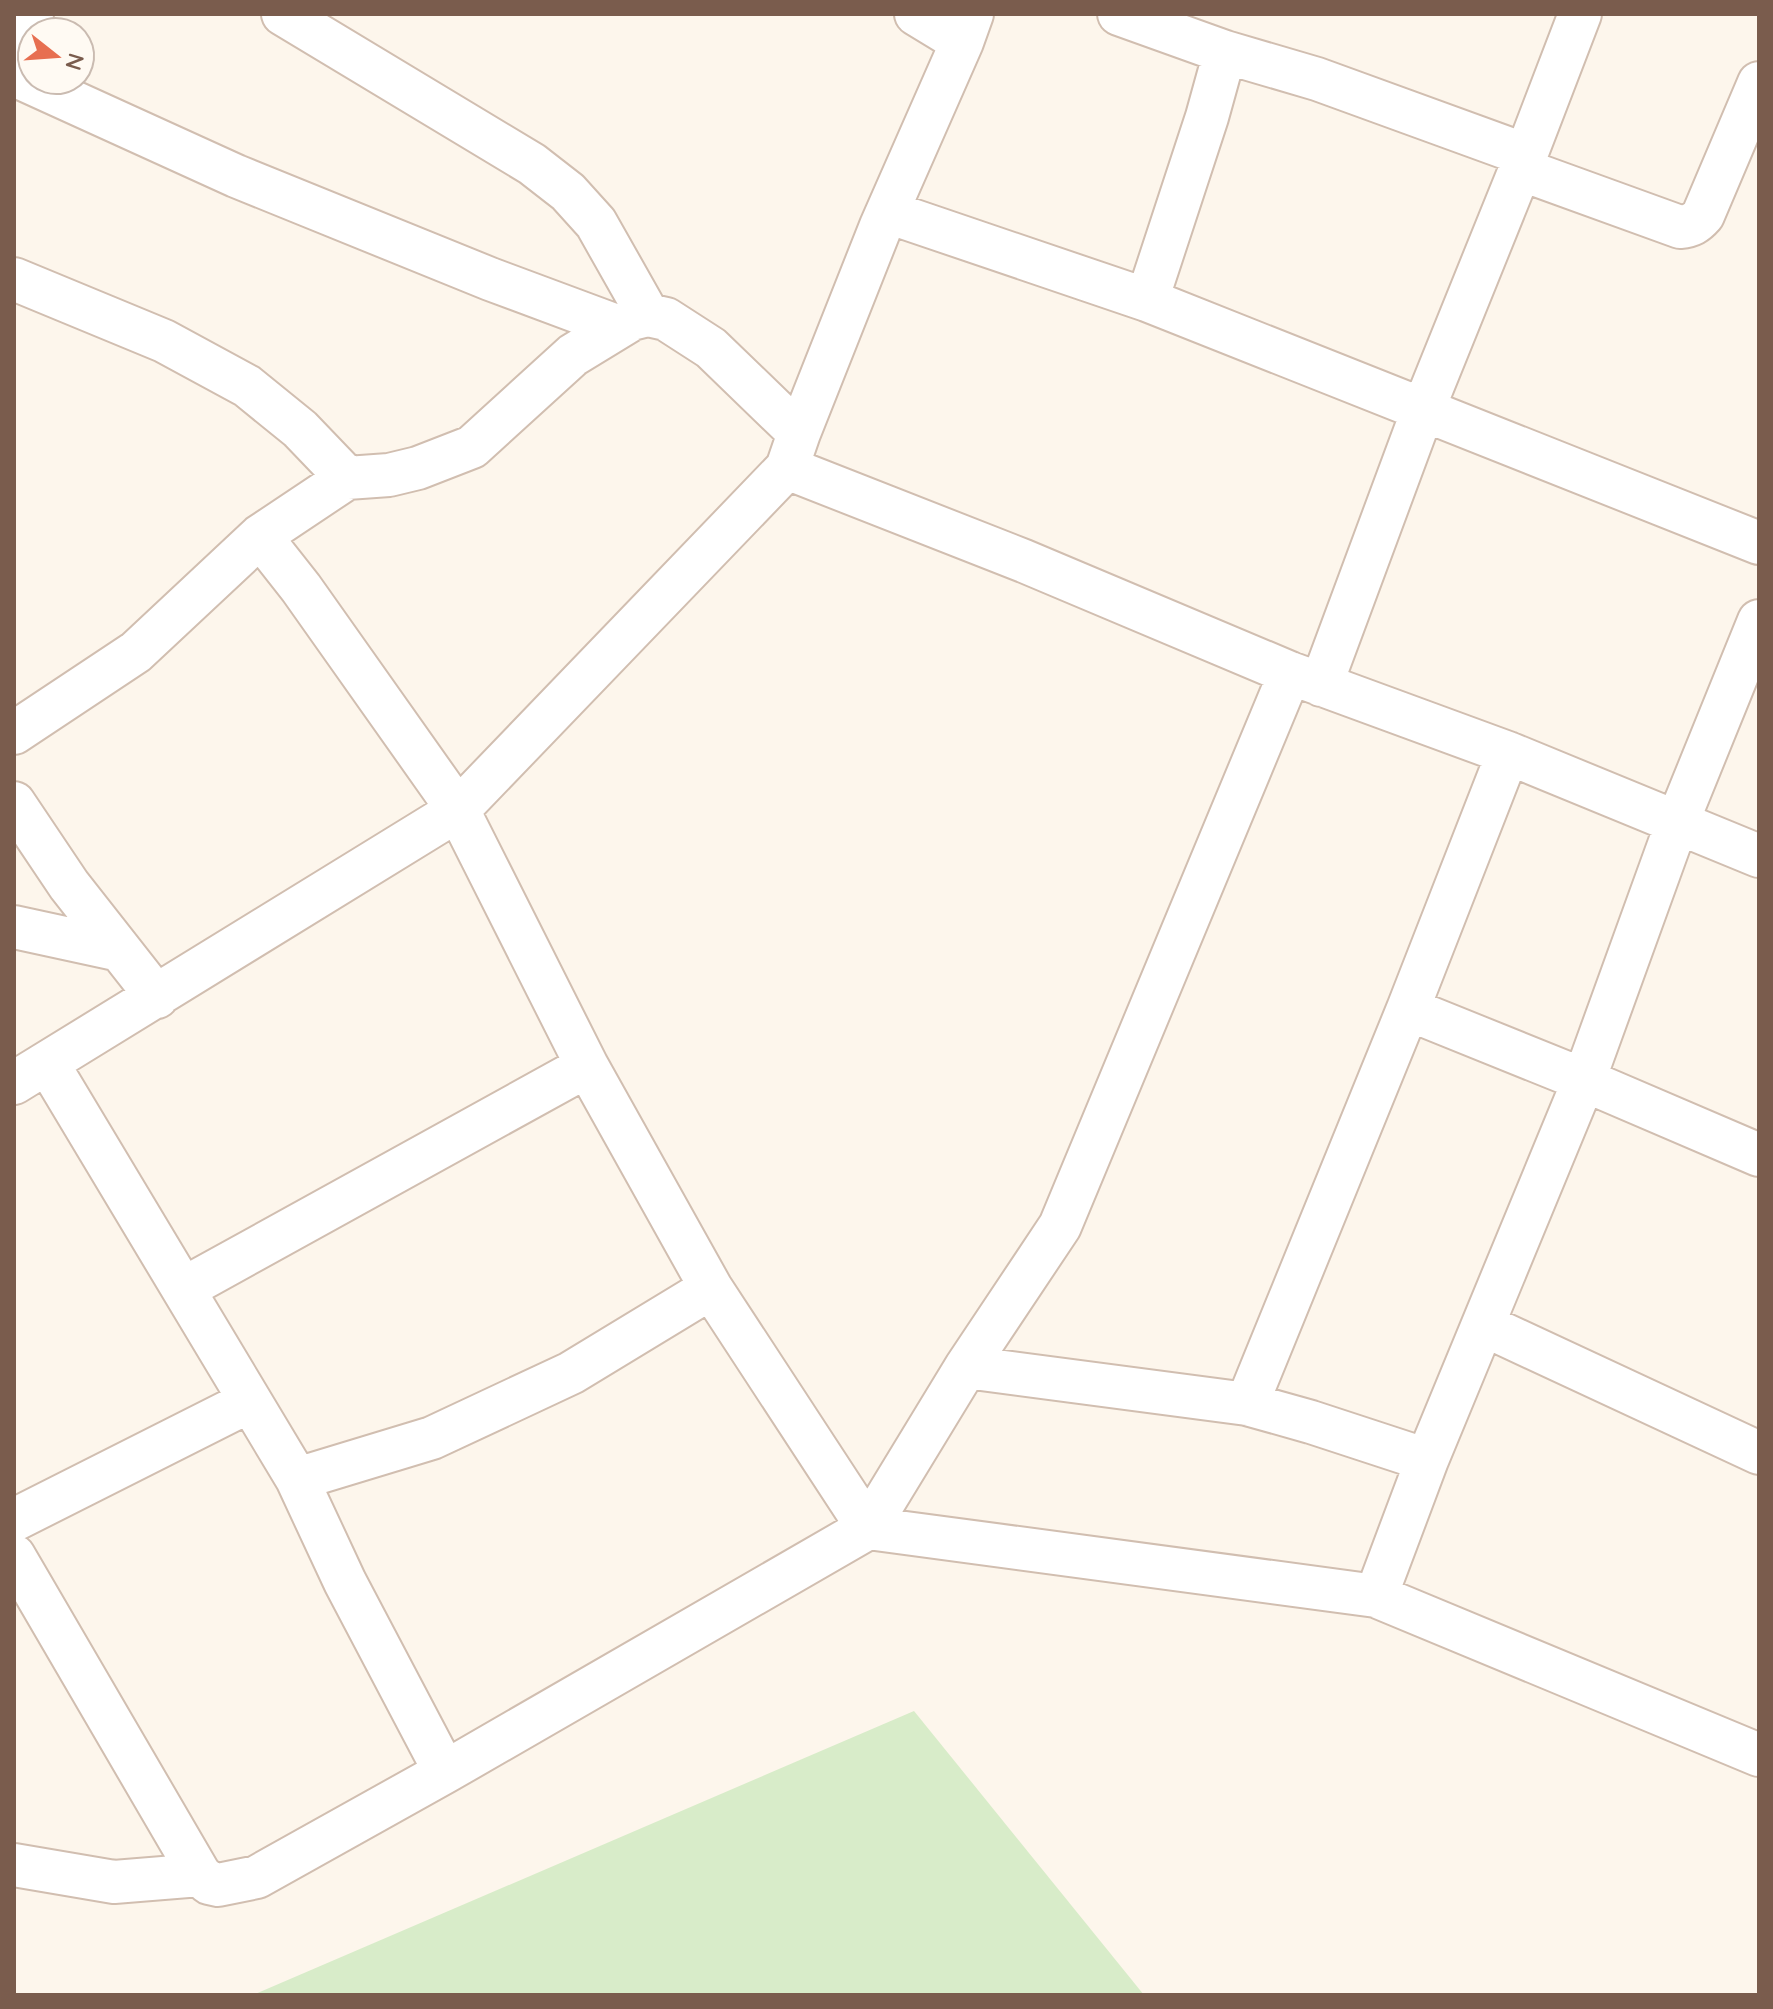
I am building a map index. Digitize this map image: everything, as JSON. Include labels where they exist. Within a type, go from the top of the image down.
[{"type":"street","points":[[14,44],[32,14]]},
{"type":"street","points":[[283,14],[532,164],[568,192],[596,223],[634,321]]},
{"type":"street","points":[[445,1772],[345,1582],[297,1479],[183,1289],[31,1073],[458,810],[793,450],[888,212],[967,28],[916,14]]},
{"type":"street","points":[[1119,14],[1225,52],[1317,79],[1680,227],[1689,226],[1703,215],[1759,83]]},
{"type":"street","points":[[14,1556],[200,1875],[209,1883],[218,1885],[257,1877],[868,1528],[966,1367],[1060,1226],[1306,679],[1423,410],[1580,14]]},
{"type":"street","points":[[1147,300],[1225,52]]},
{"type":"street","points":[[14,75],[236,176],[490,279],[634,321],[666,319],[711,348],[793,450],[1024,561],[1306,679],[1508,753],[1759,856]]},
{"type":"street","points":[[888,212],[1147,300],[1759,543]]},
{"type":"street","points":[[14,279],[164,341],[247,386],[300,429],[347,478]]},
{"type":"street","points":[[14,733],[136,652],[260,536],[347,478],[389,475],[418,468],[472,447],[573,355],[634,321]]},
{"type":"street","points":[[260,536],[301,588],[458,810],[587,1066],[711,1288],[868,1528],[1376,1596],[1759,1755]]},
{"type":"street","points":[[1376,1596],[1427,1460],[1584,1080],[1677,823],[1759,621]]},
{"type":"street","points":[[1247,1404],[1408,1009],[1508,753]]},
{"type":"street","points":[[14,803],[69,885],[157,997]]},
{"type":"street","points":[[14,927],[120,950]]},
{"type":"street","points":[[1408,1009],[1759,1155]]},
{"type":"street","points":[[183,1289],[587,1066]]},
{"type":"street","points":[[297,1479],[446,1432],[571,1373],[711,1288]]},
{"type":"street","points":[[1484,1325],[1759,1453]]},
{"type":"street","points":[[966,1367],[1247,1404],[1427,1460]]},
{"type":"street","points":[[14,1520],[250,1401]]},
{"type":"street","points":[[14,1865],[114,1882],[200,1875]]},
{"type":"green space","points":[[914,1711],[1144,1995],[253,1995]]}]
